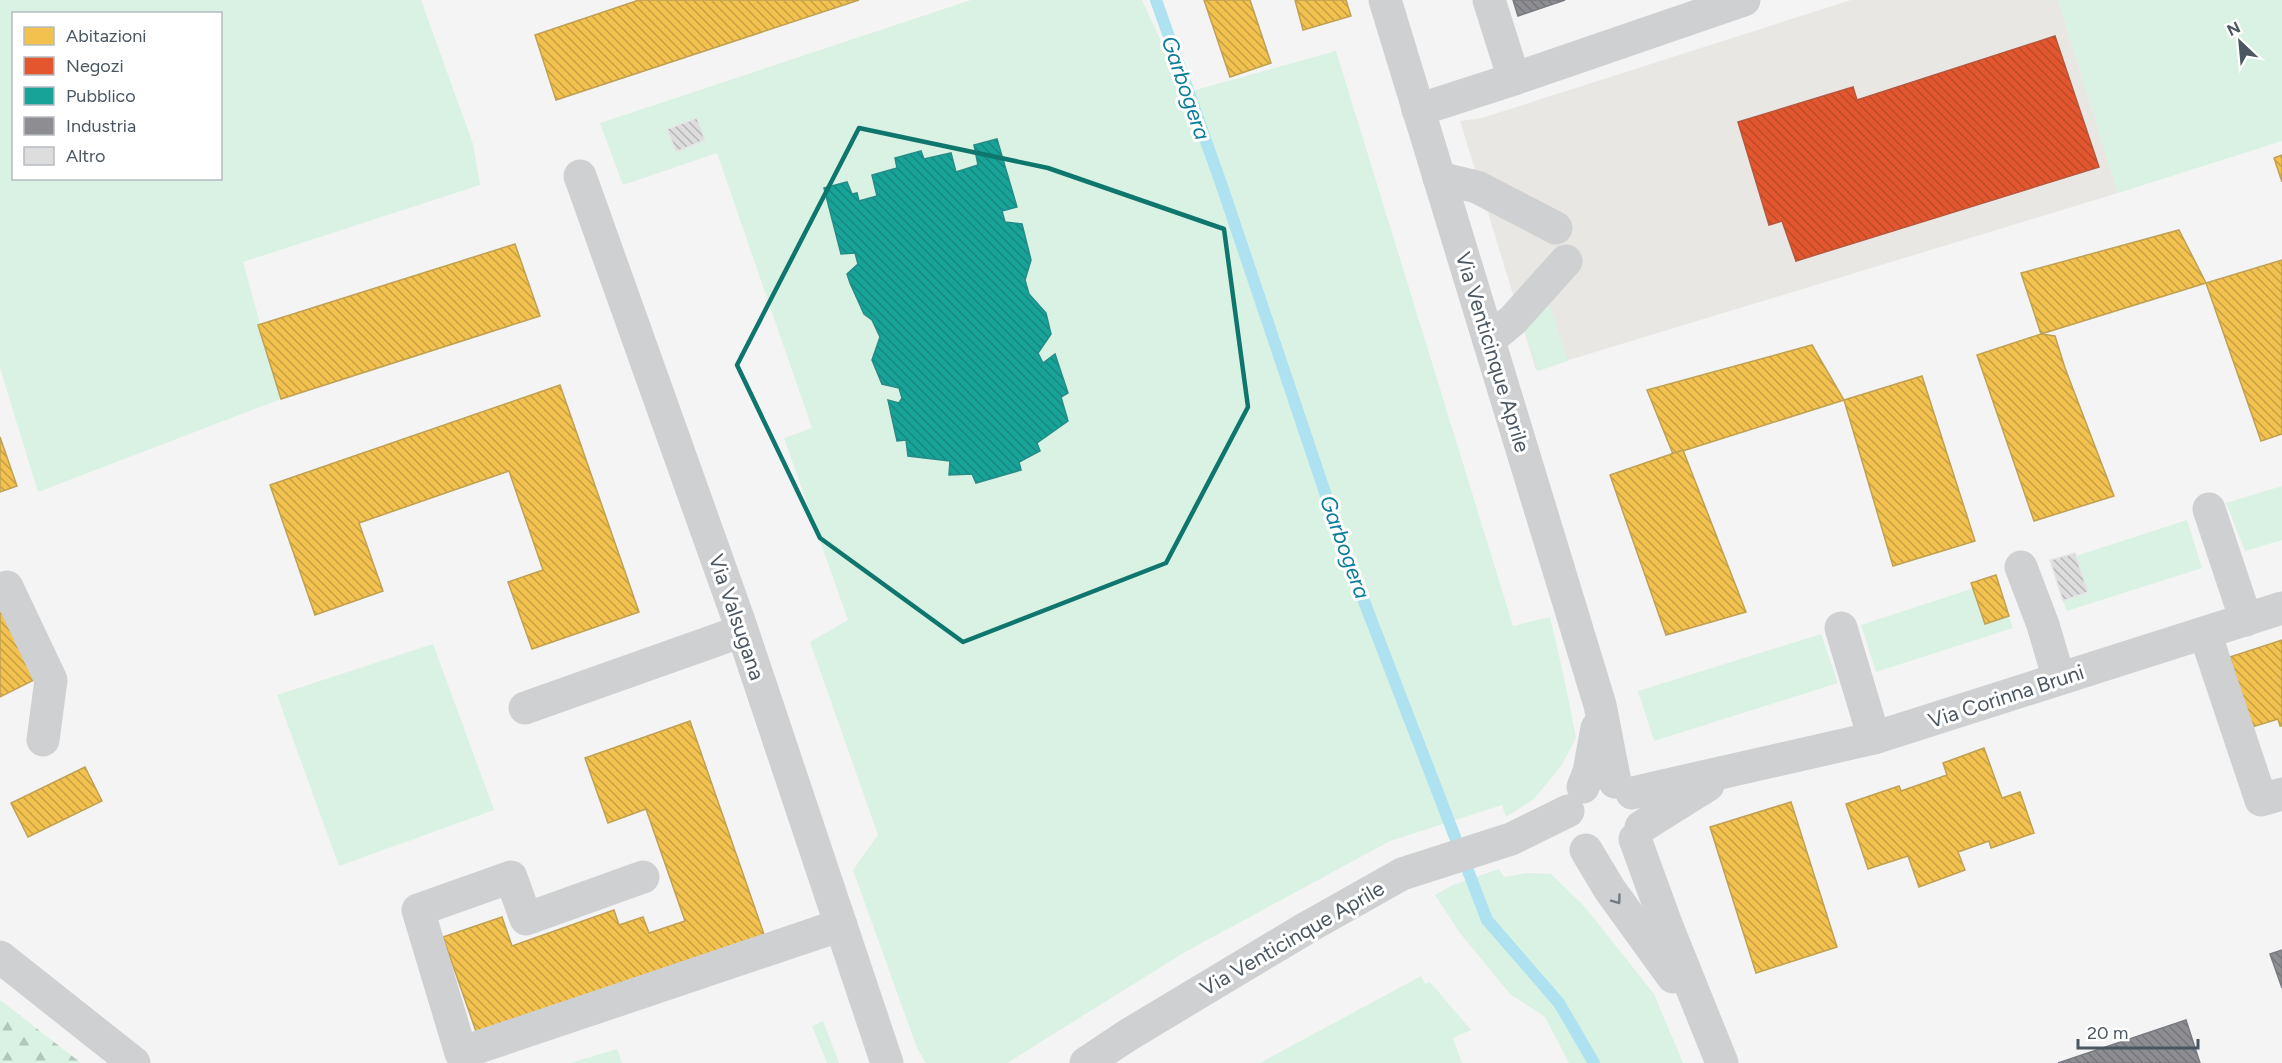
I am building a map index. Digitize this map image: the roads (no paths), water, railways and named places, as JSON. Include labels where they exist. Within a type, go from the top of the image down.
[{"type":"street","name":"Via Venticinque Aprile","points":[[1385,0],[1624,787]]},
{"type":"street","points":[[1489,0],[1514,79]]},
{"type":"street","points":[[1419,110],[1744,0]]},
{"type":"street","name":"Via Valsugana","points":[[580,176],[742,631],[887,1062]]},
{"type":"street","points":[[1439,178],[1477,187],[1556,228]]},
{"type":"street","points":[[1489,340],[1516,317],[1566,261]]},
{"type":"street","points":[[2209,509],[2246,620]]},
{"type":"street","points":[[2021,567],[2043,625],[2059,680]]},
{"type":"street","points":[[0,589],[7,586],[51,680],[43,740]]},
{"type":"street","name":"Via Corinna Bruni","points":[[1624,787],[1727,772],[1874,738],[2282,608]]},
{"type":"street","points":[[1841,627],[1874,738]]},
{"type":"street","points":[[525,708],[742,631]]},
{"type":"street","points":[[2205,633],[2261,800],[2282,794]]},
{"type":"street","name":"Via Venticinque Aprile","points":[[1086,1063],[1128,1035],[1308,927],[1414,869],[1511,839],[1578,822],[1600,705]]},
{"type":"street","name":"Via Corinna Bruni","points":[[1638,833],[1727,772]]},
{"type":"street","points":[[1578,822],[1599,854],[1613,854],[1626,848],[1638,833],[1642,815],[1639,803],[1624,787],[1593,782],[1578,822],[1610,890],[1667,968],[1719,1054]]},
{"type":"street","points":[[1638,833],[1666,924],[1719,1054]]},
{"type":"street","points":[[643,877],[526,919],[511,877],[418,910],[461,1053],[841,925]]},
{"type":"street","points":[[0,957],[134,1063]]},
{"type":"waterway","name":"Garbogera","points":[[1156,0],[1223,189],[1345,552],[1487,920],[1559,1003],[1594,1063]]}]
